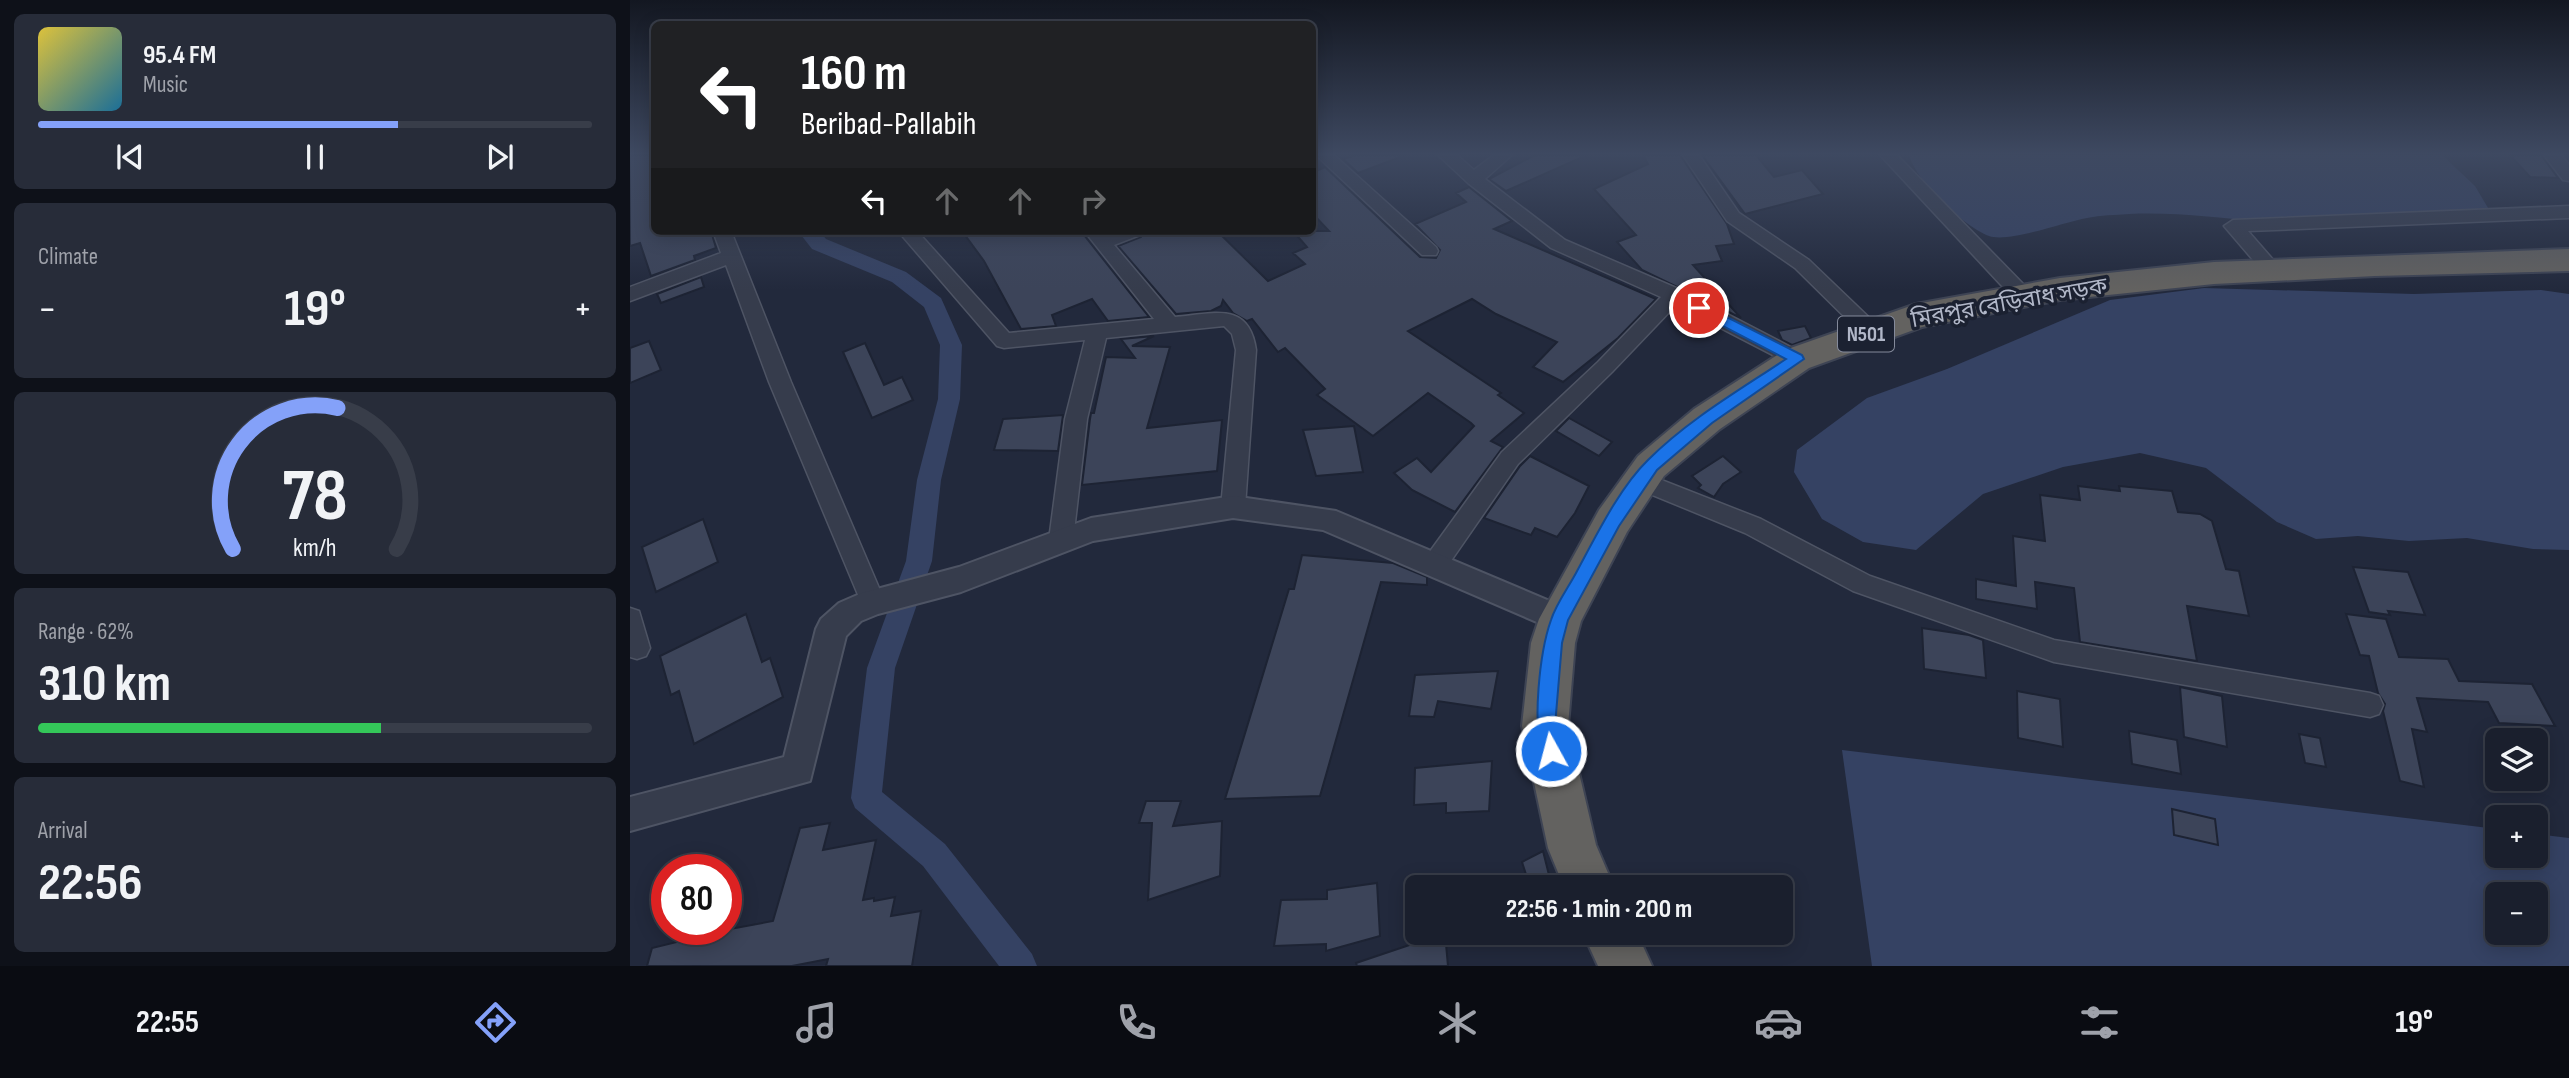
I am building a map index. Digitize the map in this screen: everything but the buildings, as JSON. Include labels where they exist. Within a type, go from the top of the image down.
[{"type":"highway","name":"মিরপুর বেড়িবাধ সড়ক","points":[[1584,875],[1572,848],[1545,726],[1553,643],[1560,619],[1613,521],[1651,466],[1707,419],[1797,359],[1916,316],[2022,295],[2214,273],[2569,260]]},
{"type":"highway","points":[[1615,945],[1626,966]]},
{"type":"street","points":[[1374,200],[1429,251]]},
{"type":"street","points":[[1501,200],[1558,244],[1674,295],[1797,359]]},
{"type":"street","points":[[1722,200],[1733,217],[1801,264],[1872,332]]},
{"type":"street","points":[[1931,200],[2022,295]]},
{"type":"street","points":[[2272,270],[2233,226],[2569,212]]},
{"type":"street","points":[[724,235],[780,382],[874,602]]},
{"type":"street","points":[[911,235],[1004,341],[1227,319],[1239,325],[1244,334],[1246,349],[1233,507]]},
{"type":"street","points":[[1098,237],[1170,325]]},
{"type":"street","points":[[630,294],[732,256]]},
{"type":"street","points":[[1435,564],[1510,458],[1605,367],[1674,295]]},
{"type":"street","points":[[1061,540],[1076,419],[1097,332]]},
{"type":"street","points":[[1641,481],[1753,526],[1862,584],[2054,651],[2370,705]]},
{"type":"street","points":[[630,814],[798,770],[832,629],[850,612],[874,602],[961,579],[1091,530],[1233,507],[1326,519],[1560,619]]},
{"type":"street","points":[[630,619],[637,648]]},
{"type":"water","points":[[1940,200],[2483,200],[2494,218],[2408,225],[2352,226],[2129,214],[2092,217],[2010,237],[1998,237],[1978,231]]},
{"type":"water","points":[[2204,288],[2414,294],[2541,290],[2569,294],[2569,550],[2533,549],[2467,538],[2409,541],[2358,536],[2316,539],[2277,522],[2206,468],[2140,453],[2063,467],[1983,494],[1916,550],[1863,542],[1822,519],[1794,472],[1797,450],[1867,398],[1947,369],[2110,300]]},
{"type":"water","points":[[1842,750],[2485,828],[2485,868],[2548,868],[2548,835],[2569,838],[2569,966],[1872,966]]},
{"type":"waterway","points":[[811,235],[819,244],[899,277],[933,303],[951,345],[949,399],[929,480],[919,561],[881,668],[866,798],[934,855],[1020,966]]},
{"type":"route","points":[[1551,751],[1545,726],[1553,643],[1560,619],[1613,521],[1651,466],[1707,419],[1797,359],[1699,308]]}]
